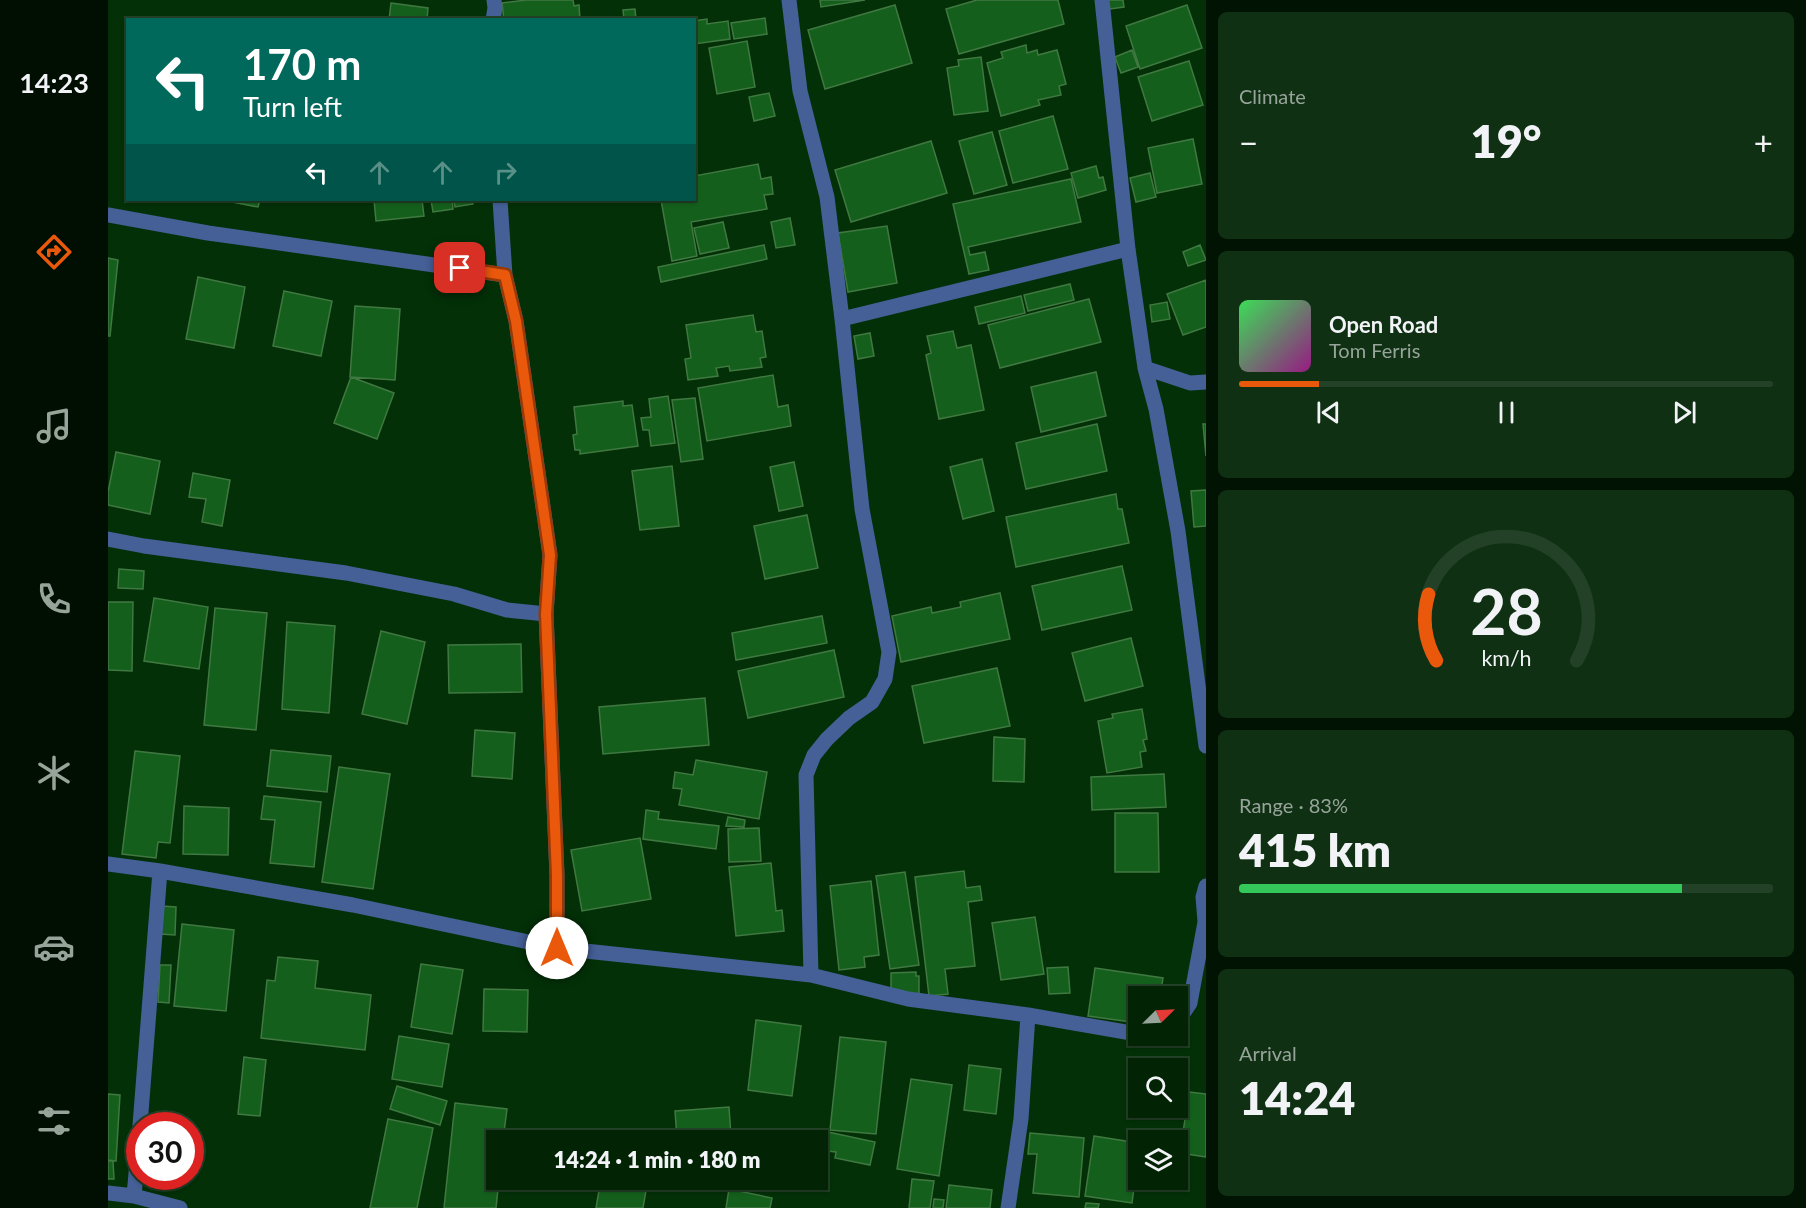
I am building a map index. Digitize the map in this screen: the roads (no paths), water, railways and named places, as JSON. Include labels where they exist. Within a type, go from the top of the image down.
[{"type":"street","points":[[493,18],[494,0]]},
{"type":"street","points":[[789,0],[800,91],[827,197],[862,509],[890,652],[885,680],[872,702],[849,718],[827,739],[814,755],[806,775],[811,975]]},
{"type":"street","points":[[1102,0],[1128,249],[1145,368],[1156,409],[1200,662],[1206,746]]},
{"type":"street","points":[[500,201],[505,275],[516,321],[550,555],[546,614],[557,875],[557,948]]},
{"type":"street","points":[[108,215],[208,233],[505,275]]},
{"type":"street","points":[[842,319],[1128,249]]},
{"type":"street","points":[[1145,368],[1190,383],[1206,382]]},
{"type":"street","points":[[108,539],[144,546],[346,573],[454,594],[507,610],[546,614]]},
{"type":"street","points":[[108,864],[352,905],[557,948],[811,975],[908,999],[1028,1015],[1128,1032]]},
{"type":"street","points":[[141,1112],[160,871]]},
{"type":"street","points":[[1188,1006],[1205,922],[1203,897],[1206,886]]},
{"type":"street","points":[[1008,1208],[1021,1119],[1028,1015]]},
{"type":"street","points":[[134,1196],[135,1190]]},
{"type":"street","points":[[108,1193],[134,1196],[180,1208]]}]
